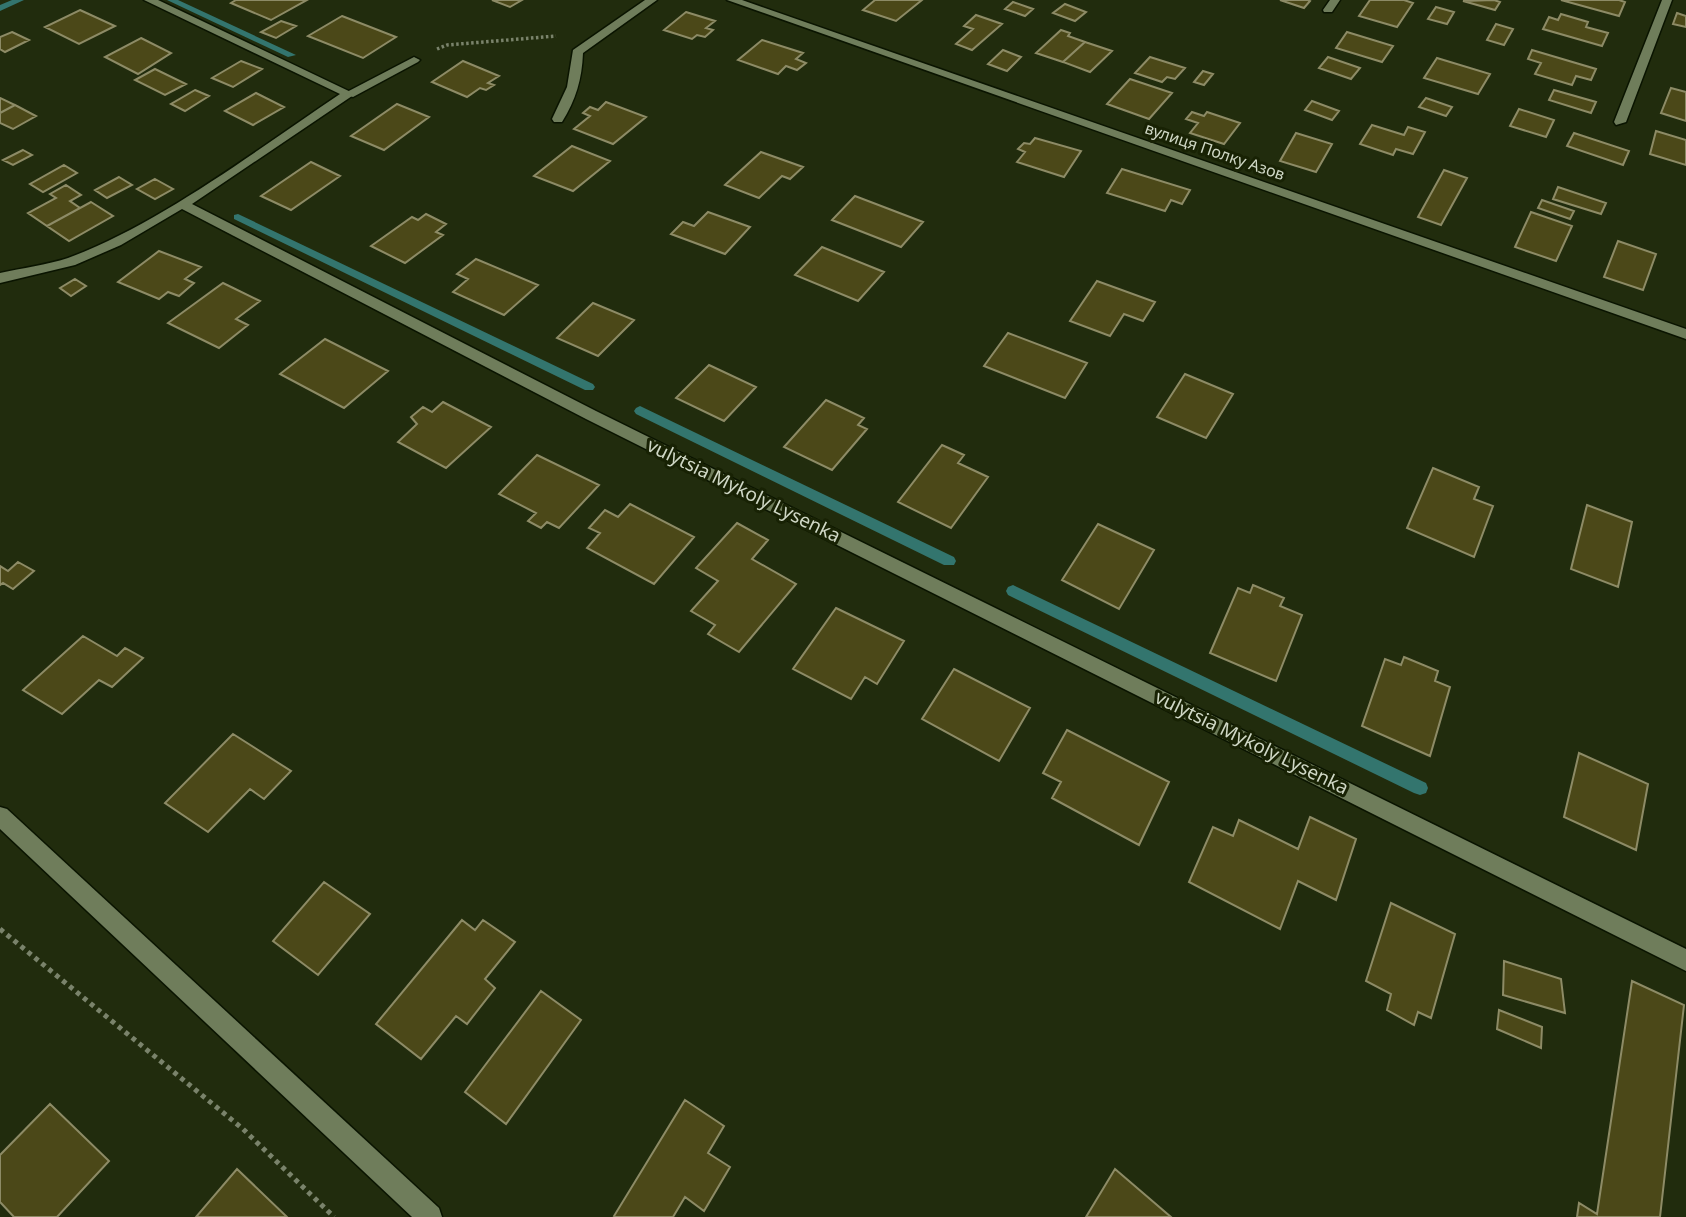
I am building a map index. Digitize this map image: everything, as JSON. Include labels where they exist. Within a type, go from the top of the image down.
[{"type":"street","points":[[149,0],[349,94]]},
{"type":"street","points":[[558,119],[573,91],[577,52],[652,0]]},
{"type":"street","name":"вулиця Полку Азов","points":[[732,0],[1686,334]]},
{"type":"street","points":[[1620,121],[1667,0]]},
{"type":"street","points":[[0,278],[70,262],[116,242],[181,204],[349,94],[414,60]]},
{"type":"street","name":"vulytsia Mykoly Lysenka","points":[[181,204],[592,415],[1686,960]]},
{"type":"street","points":[[0,816],[430,1217]]},
{"type":"path","points":[[414,60],[447,45],[535,40],[614,27]]},
{"type":"path","points":[[0,929],[243,1129],[334,1217]]},
{"type":"building","points":[[236,0],[307,0],[271,20],[231,3]]},
{"type":"building","points":[[492,0],[522,0],[510,7]]},
{"type":"building","points":[[875,0],[922,0],[896,21],[863,10]]},
{"type":"building","points":[[1280,0],[1308,0],[1310,1],[1304,8]]},
{"type":"building","points":[[1370,0],[1404,0],[1413,3],[1397,27],[1359,16]]},
{"type":"building","points":[[1561,0],[1619,0],[1625,2],[1619,16]]},
{"type":"building","points":[[1463,1],[1500,2],[1495,10]]},
{"type":"building","points":[[1013,2],[1033,9],[1025,16],[1005,9]]},
{"type":"building","points":[[1065,4],[1086,12],[1075,21],[1053,13]]},
{"type":"building","points":[[1436,7],[1454,12],[1447,24],[1428,19]]},
{"type":"building","points":[[80,10],[115,26],[79,44],[45,27]]},
{"type":"building","points":[[686,12],[715,21],[706,28],[713,30],[705,37],[697,35],[692,39],[664,30]]},
{"type":"building","points":[[1677,13],[1686,16],[1686,27],[1673,24]]},
{"type":"building","points":[[1561,14],[1588,22],[1586,27],[1608,33],[1602,46],[1543,29],[1549,17],[1558,20]]},
{"type":"building","points":[[976,15],[1002,24],[972,50],[956,44],[973,29],[964,26]]},
{"type":"building","points":[[342,16],[396,37],[363,58],[308,36]]},
{"type":"building","points":[[281,21],[296,26],[276,38],[261,32]]},
{"type":"building","points":[[1496,24],[1513,29],[1504,45],[1487,40]]},
{"type":"building","points":[[1061,30],[1070,33],[1068,36],[1085,42],[1063,62],[1036,53]]},
{"type":"building","points":[[12,32],[29,40],[5,52],[0,49],[0,37]]},
{"type":"building","points":[[1347,32],[1393,46],[1382,62],[1336,48]]},
{"type":"building","points":[[141,38],[171,53],[138,74],[105,57]]},
{"type":"building","points":[[762,40],[803,53],[796,59],[806,63],[797,70],[786,66],[778,74],[738,60]]},
{"type":"building","points":[[1085,42],[1112,51],[1090,72],[1063,62]]},
{"type":"building","points":[[1003,50],[1021,57],[1007,71],[988,64]]},
{"type":"building","points":[[1532,50],[1596,69],[1591,80],[1576,76],[1572,85],[1535,74],[1541,63],[1528,59]]},
{"type":"building","points":[[1150,57],[1185,68],[1175,79],[1167,77],[1162,82],[1135,73]]},
{"type":"building","points":[[1328,57],[1360,68],[1351,79],[1319,68]]},
{"type":"building","points":[[1437,58],[1490,74],[1478,94],[1424,78]]},
{"type":"building","points":[[241,61],[262,69],[233,87],[212,78]]},
{"type":"building","points":[[463,61],[499,76],[488,83],[494,85],[486,90],[480,88],[467,97],[432,82]]},
{"type":"building","points":[[155,69],[186,84],[165,95],[135,80]]},
{"type":"building","points":[[1203,71],[1213,74],[1204,85],[1194,82]]},
{"type":"building","points":[[1130,79],[1172,93],[1149,119],[1107,104]]},
{"type":"building","points":[[1671,88],[1686,92],[1686,121],[1661,113]]},
{"type":"building","points":[[195,90],[209,96],[185,111],[171,104]]},
{"type":"building","points":[[1554,90],[1596,102],[1591,113],[1549,100]]},
{"type":"building","points":[[256,93],[284,107],[253,125],[225,111]]},
{"type":"building","points":[[0,98],[15,105],[0,113]]},
{"type":"building","points":[[1426,98],[1452,107],[1446,116],[1419,107]]},
{"type":"building","points":[[1312,101],[1339,111],[1332,120],[1305,110]]},
{"type":"building","points":[[606,102],[646,117],[613,144],[574,129],[590,116],[583,113],[590,107],[598,110]]},
{"type":"building","points":[[397,104],[429,117],[384,150],[351,136]]},
{"type":"building","points":[[15,105],[36,116],[13,129],[0,123],[0,113]]},
{"type":"building","points":[[1519,109],[1554,120],[1546,137],[1510,126]]},
{"type":"building","points":[[1192,112],[1204,116],[1207,112],[1240,123],[1224,144],[1190,133],[1198,123],[1186,119]]},
{"type":"building","points":[[1372,125],[1404,135],[1408,127],[1425,132],[1413,154],[1396,149],[1393,155],[1360,144]]},
{"type":"building","points":[[1656,131],[1686,140],[1686,165],[1650,154]]},
{"type":"building","points":[[1296,133],[1332,144],[1316,172],[1280,161]]},
{"type":"building","points":[[1574,133],[1629,151],[1623,165],[1567,146]]},
{"type":"building","points":[[1035,138],[1081,151],[1064,177],[1017,162],[1025,152],[1018,149],[1024,143],[1030,144]]},
{"type":"building","points":[[572,146],[610,161],[573,191],[534,176]]},
{"type":"building","points":[[23,150],[32,155],[13,165],[3,160]]},
{"type":"building","points":[[761,152],[803,167],[790,179],[782,176],[759,198],[725,185]]},
{"type":"building","points":[[311,162],[340,176],[291,210],[261,196]]},
{"type":"building","points":[[64,165],[77,173],[43,192],[30,184]]},
{"type":"building","points":[[1122,169],[1190,190],[1182,204],[1171,200],[1165,211],[1107,193]]},
{"type":"building","points":[[1444,170],[1467,178],[1441,225],[1418,217]]},
{"type":"building","points":[[119,177],[132,185],[107,198],[95,190]]},
{"type":"building","points":[[155,179],[173,189],[155,199],[137,189]]},
{"type":"building","points":[[66,185],[81,195],[70,201],[80,208],[47,226],[28,213],[56,198],[50,194]]},
{"type":"building","points":[[1558,187],[1606,203],[1601,214],[1553,199]]},
{"type":"building","points":[[855,196],[923,222],[901,247],[832,220]]},
{"type":"building","points":[[1542,200],[1574,211],[1570,219],[1538,208]]},
{"type":"building","points":[[91,202],[113,216],[69,241],[47,226]]},
{"type":"building","points":[[708,212],[750,227],[725,254],[671,234],[683,222],[694,226]]},
{"type":"building","points":[[1531,212],[1572,226],[1556,261],[1515,247]]},
{"type":"building","points":[[426,214],[446,224],[436,232],[443,235],[405,263],[371,246],[412,217],[418,220]]},
{"type":"building","points":[[1618,241],[1656,254],[1643,290],[1604,277]]},
{"type":"building","points":[[822,247],[884,272],[858,301],[795,275]]},
{"type":"building","points":[[159,251],[201,267],[185,279],[194,283],[179,296],[168,292],[159,299],[118,282]]},
{"type":"building","points":[[476,259],[538,285],[504,315],[453,292],[468,279],[457,274]]},
{"type":"building","points":[[75,279],[86,286],[71,296],[60,288]]},
{"type":"building","points":[[1097,281],[1155,302],[1143,321],[1124,314],[1110,336],[1070,321]]},
{"type":"building","points":[[223,283],[260,301],[236,319],[248,325],[219,348],[168,323]]},
{"type":"building","points":[[593,303],[634,320],[598,356],[557,338]]},
{"type":"building","points":[[1008,333],[1087,363],[1065,398],[984,366]]},
{"type":"building","points":[[325,339],[388,371],[344,408],[280,374]]},
{"type":"building","points":[[709,365],[756,387],[724,421],[676,398]]},
{"type":"building","points":[[1185,374],[1233,394],[1206,438],[1157,417]]},
{"type":"building","points":[[826,400],[864,418],[858,425],[867,429],[832,470],[784,447]]},
{"type":"building","points":[[443,402],[491,427],[446,468],[398,442],[417,424],[411,417],[423,407],[432,412]]},
{"type":"building","points":[[942,445],[964,455],[958,463],[988,477],[951,528],[898,502]]},
{"type":"building","points":[[537,455],[599,485],[559,528],[547,522],[541,528],[528,521],[536,513],[499,494]]},
{"type":"building","points":[[1433,468],[1479,487],[1474,499],[1493,506],[1474,557],[1407,528]]},
{"type":"building","points":[[630,504],[694,537],[654,584],[587,548],[600,533],[589,528],[605,510],[618,517]]},
{"type":"building","points":[[1587,505],[1632,522],[1618,587],[1571,569]]},
{"type":"building","points":[[737,523],[768,540],[752,559],[796,584],[739,652],[708,634],[715,625],[691,611],[718,581],[696,568]]},
{"type":"building","points":[[1098,524],[1154,550],[1119,609],[1062,580]]},
{"type":"building","points":[[18,562],[34,571],[13,589],[3,583],[0,585],[0,566],[8,571]]},
{"type":"building","points":[[1253,585],[1284,598],[1280,606],[1302,615],[1276,681],[1210,653],[1238,588],[1250,593]]},
{"type":"building","points":[[836,608],[904,641],[877,684],[865,677],[851,699],[793,669]]},
{"type":"building","points":[[83,636],[117,656],[125,648],[143,658],[112,687],[99,680],[62,714],[23,690]]},
{"type":"building","points":[[1404,657],[1438,671],[1435,681],[1450,687],[1430,756],[1362,726],[1385,659],[1401,665]]},
{"type":"building","points":[[954,669],[1030,708],[999,761],[922,719]]},
{"type":"building","points":[[1067,730],[1169,782],[1139,845],[1052,798],[1061,782],[1043,773]]},
{"type":"building","points":[[233,734],[291,771],[264,799],[250,789],[208,832],[165,803]]},
{"type":"building","points":[[1579,753],[1648,784],[1636,850],[1564,817]]},
{"type":"building","points":[[1310,817],[1356,839],[1336,900],[1298,881],[1280,929],[1189,882],[1213,827],[1233,836],[1239,820],[1298,849]]},
{"type":"building","points":[[324,882],[370,914],[318,975],[273,941]]},
{"type":"building","points":[[1391,903],[1455,934],[1431,1018],[1418,1012],[1414,1025],[1387,1010],[1391,994],[1366,981]]},
{"type":"building","points":[[462,920],[475,930],[483,920],[515,942],[485,979],[495,988],[467,1024],[456,1016],[421,1059],[376,1024]]},
{"type":"building","points":[[1504,961],[1561,979],[1565,1013],[1503,995]]},
{"type":"building","points":[[1632,981],[1684,1005],[1660,1217],[1577,1217],[1579,1203],[1597,1214]]},
{"type":"building","points":[[541,991],[581,1020],[506,1124],[465,1092]]},
{"type":"building","points":[[1499,1010],[1542,1027],[1541,1048],[1497,1029]]},
{"type":"building","points":[[685,1100],[724,1126],[708,1153],[730,1167],[704,1211],[685,1197],[673,1217],[614,1216]]},
{"type":"building","points":[[50,1104],[109,1161],[57,1217],[14,1217],[0,1202],[0,1155]]},
{"type":"building","points":[[237,1169],[287,1217],[196,1217]]},
{"type":"building","points":[[1115,1169],[1171,1217],[1086,1217]]},
{"type":"waterway","points":[[0,8],[20,0]]},
{"type":"waterway","points":[[171,0],[291,55]]},
{"type":"waterway","points":[[238,217],[589,387]]},
{"type":"waterway","points":[[640,411],[949,561]]},
{"type":"waterway","points":[[1013,591],[1420,788]]}]
